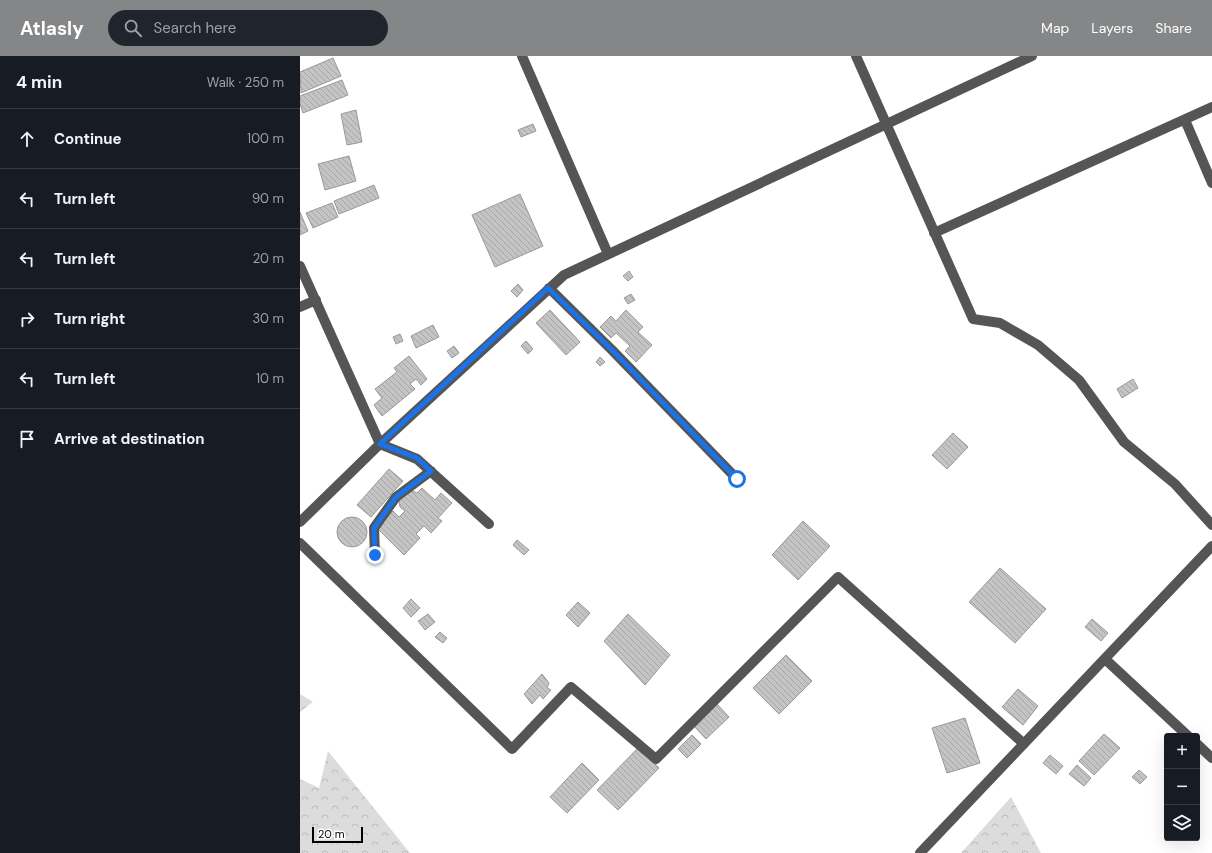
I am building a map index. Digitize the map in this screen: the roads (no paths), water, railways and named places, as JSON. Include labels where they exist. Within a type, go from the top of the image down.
[{"type":"street","points":[[522,56],[608,254]]},
{"type":"street","points":[[856,56],[973,319],[1000,323],[1038,345],[1079,380],[1124,442],[1175,484],[1212,525]]},
{"type":"street","points":[[300,522],[380,444],[564,274],[1032,56]]},
{"type":"street","points":[[934,233],[1212,107]]},
{"type":"street","points":[[1185,120],[1212,183]]},
{"type":"street","points":[[300,266],[380,444],[417,458],[489,524]]},
{"type":"street","points":[[548,288],[612,350],[737,479]]},
{"type":"street","points":[[300,307],[316,300]]},
{"type":"street","points":[[375,555],[374,528],[396,497],[431,471]]},
{"type":"street","points":[[300,543],[512,749],[571,687],[656,759],[838,576],[1024,744]]},
{"type":"street","points":[[920,853],[1212,546]]},
{"type":"street","points":[[1104,659],[1185,733]]},
{"type":"street","points":[[1200,747],[1212,758]]}]
